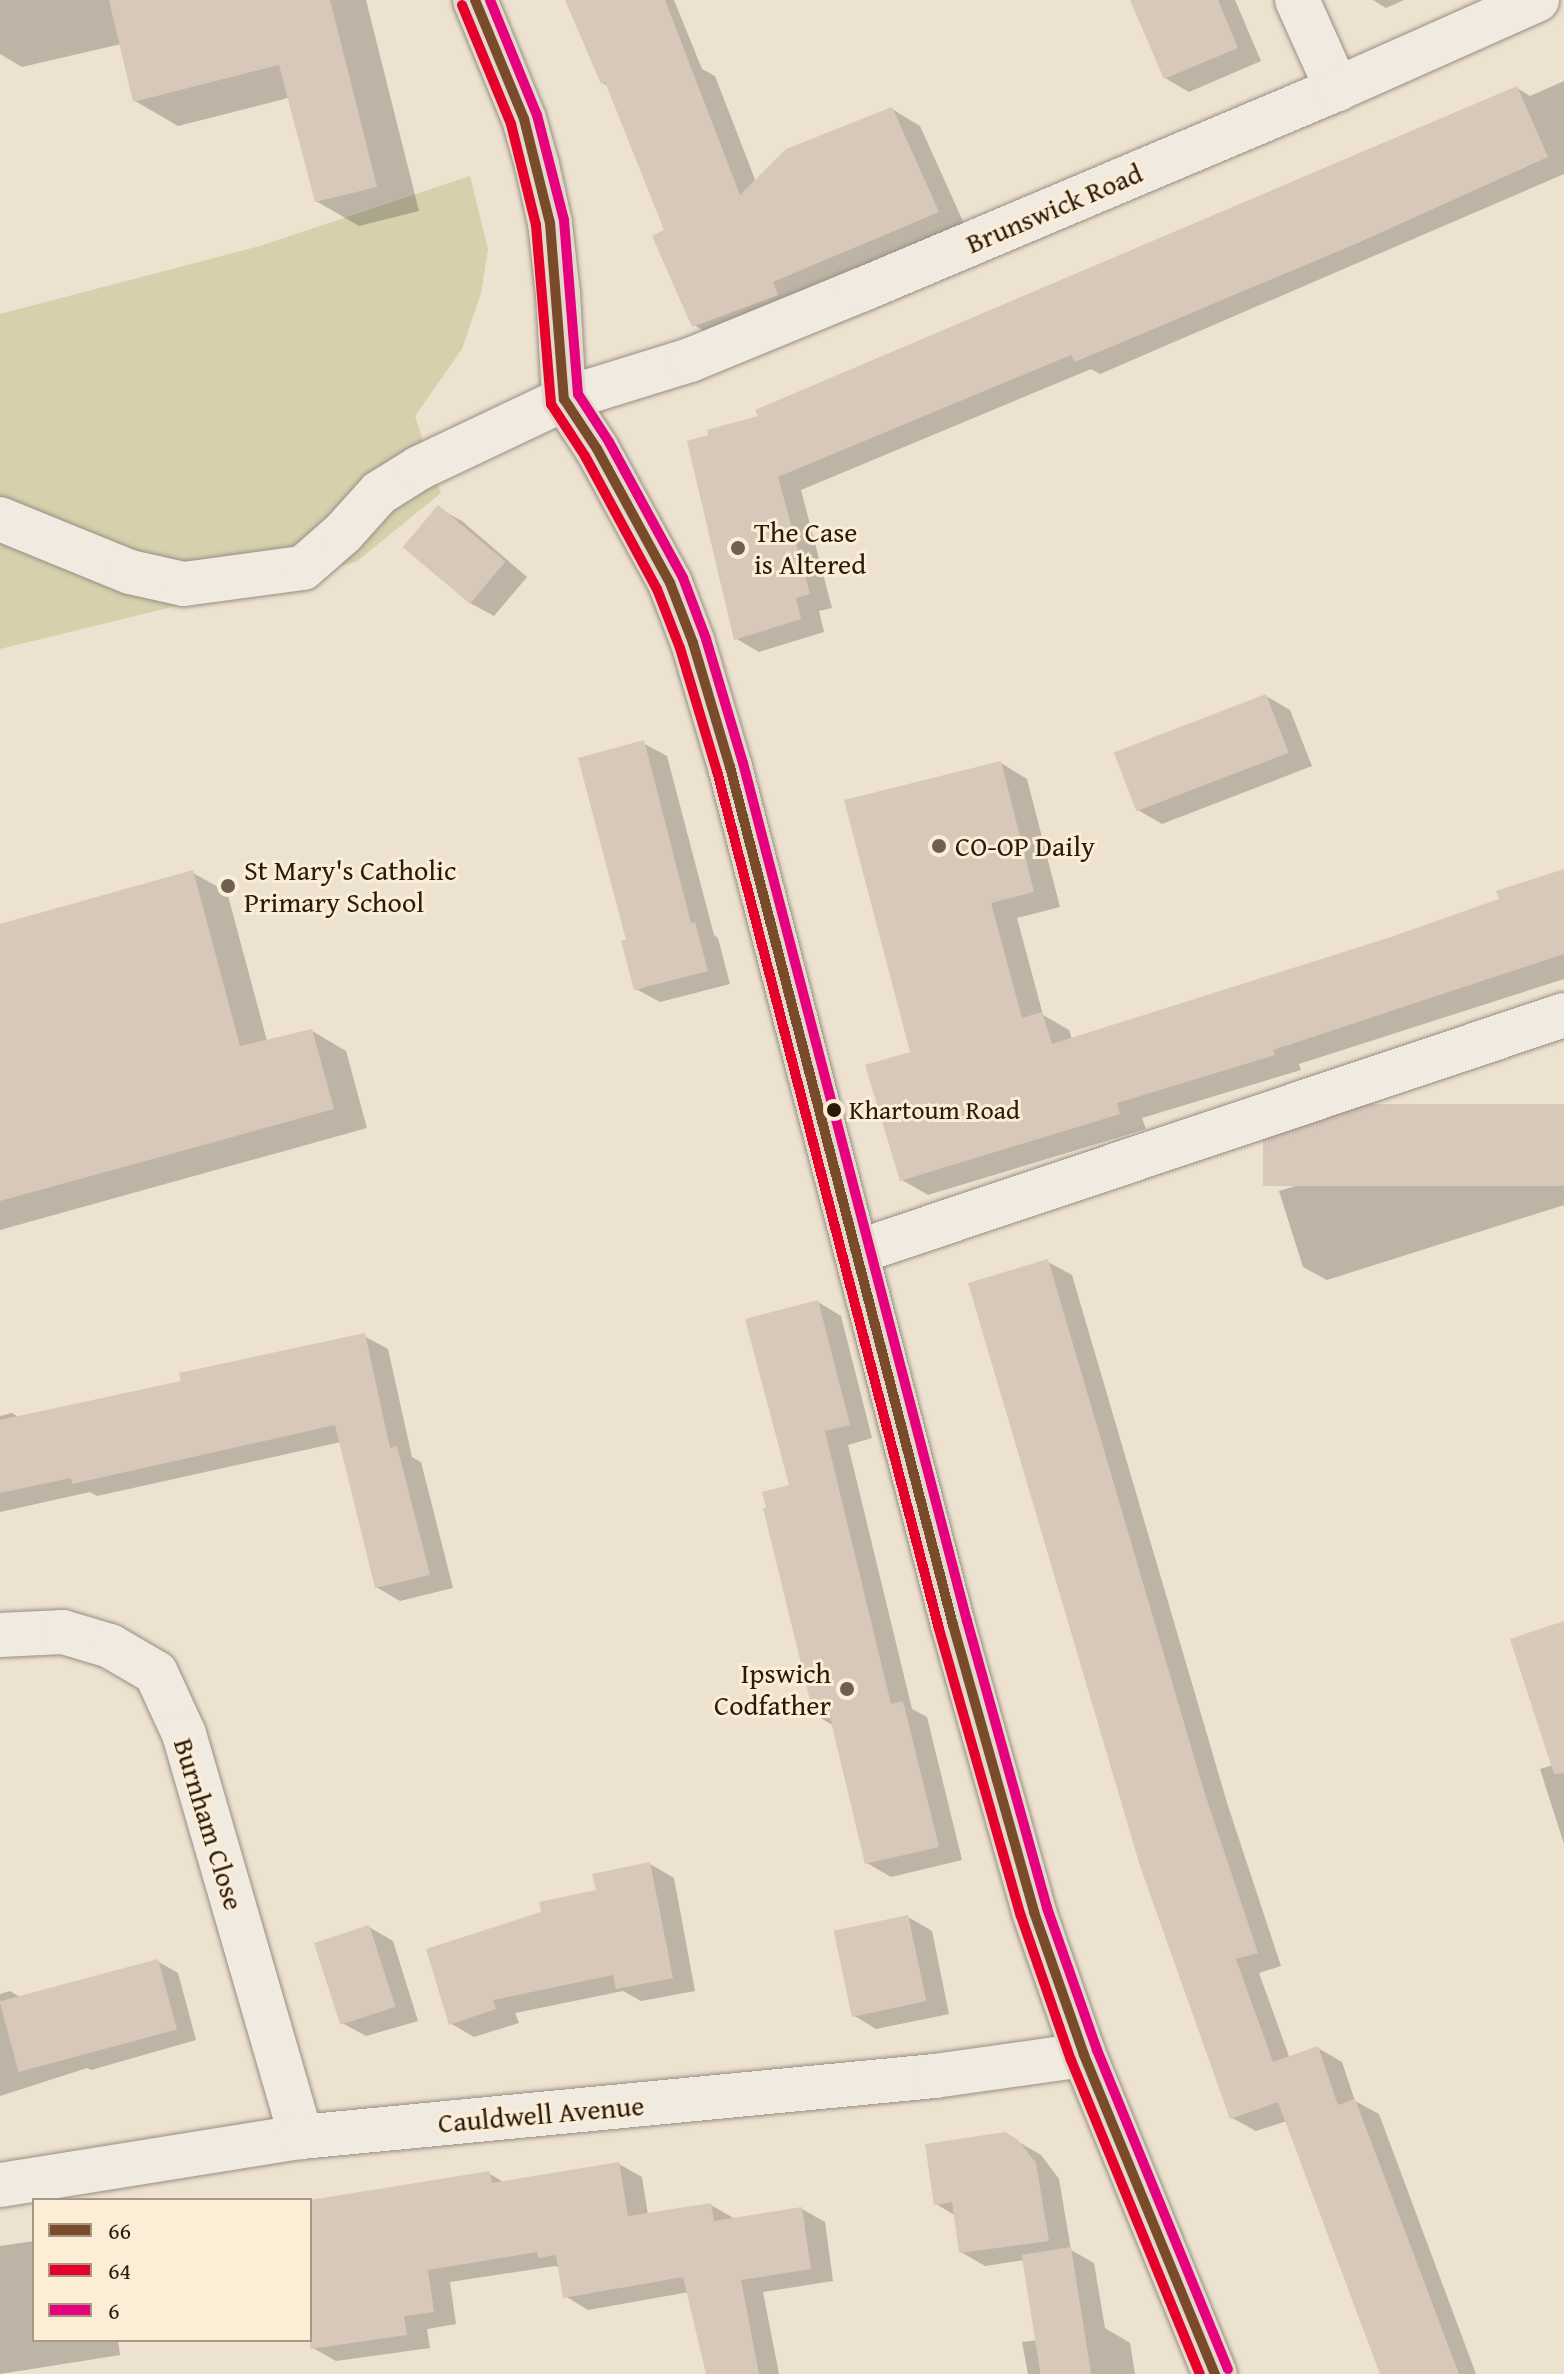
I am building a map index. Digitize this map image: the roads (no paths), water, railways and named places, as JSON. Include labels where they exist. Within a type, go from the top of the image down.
[{"type":"main road","points":[[475,0],[524,119],[550,223],[564,399],[652,546],[693,643],[740,801],[953,1625],[1017,1854],[1084,2055],[1215,2374]]},
{"type":"street","points":[[1297,0],[1337,89]]},
{"type":"street","name":"Brunswick Road","points":[[0,519],[130,572],[184,584],[303,568],[343,533],[379,493],[419,468],[564,399],[690,360],[1337,89],[1537,0]]},
{"type":"street","points":[[857,1252],[1564,1015]]},
{"type":"street","name":"Burnham Close","points":[[0,1635],[63,1632],[110,1646],[156,1673],[184,1734],[301,2137]]},
{"type":"street","name":"Cauldwell Avenue","points":[[0,2185],[301,2137],[935,2076],[1084,2055]]},
{"type":"place","name":"The Case is Altered","points":[[738,548]]},
{"type":"place","name":"CO-OP Daily","points":[[939,846]]},
{"type":"place","name":"St Mary's Catholic Primary School","points":[[228,886]]},
{"type":"place","name":"Khartoum Road","points":[[834,1110]]},
{"type":"place","name":"Ipswich Codfather","points":[[847,1689]]}]
